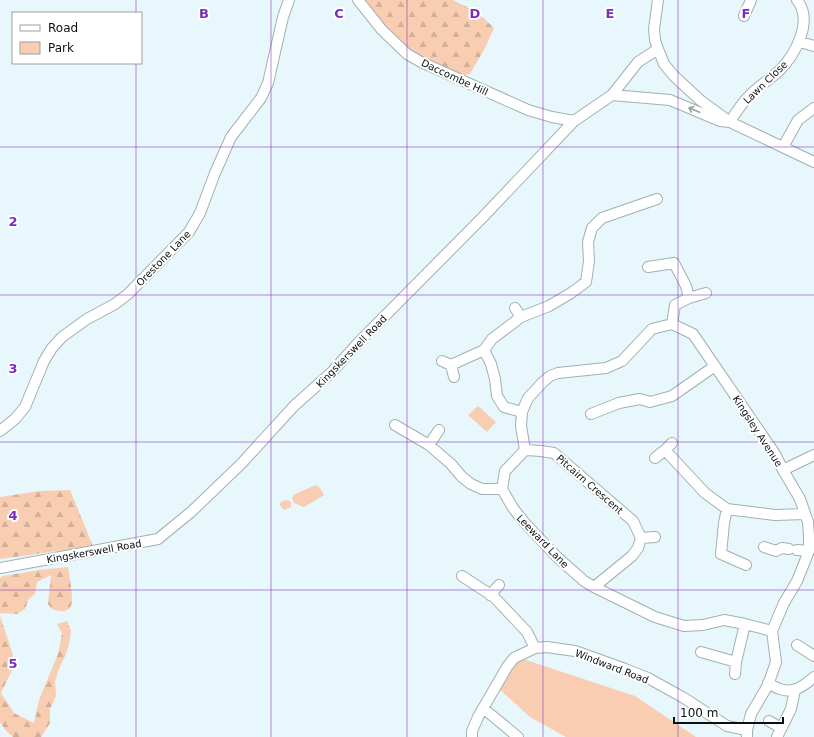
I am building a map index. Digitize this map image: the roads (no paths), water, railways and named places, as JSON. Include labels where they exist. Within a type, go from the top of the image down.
[{"type":"street","name":"Orestone Lane","points":[[0,431],[15,419],[24,407],[44,362],[52,348],[62,337],[87,319],[115,304],[128,294],[189,232],[200,213],[214,173],[231,137],[261,98],[268,83],[283,17],[289,0]]},
{"type":"street","name":"Daccombe Hill","points":[[358,0],[382,30],[407,54],[421,62],[528,110],[552,118],[574,121]]},
{"type":"street","points":[[658,0],[654,29],[655,40],[664,64],[674,76],[700,100],[730,122],[814,162]]},
{"type":"street","points":[[744,16],[751,0]]},
{"type":"street","name":"Lawn Close","points":[[730,122],[738,109],[751,94],[779,71],[800,42],[804,29],[804,16],[801,4],[797,0]]},
{"type":"street","points":[[800,42],[814,46]]},
{"type":"street","name":"Kingskerswell Road","points":[[0,568],[158,539],[191,512],[241,464],[294,406],[332,372],[358,343],[483,217],[574,121],[612,95],[638,62],[658,49]]},
{"type":"street","points":[[612,95],[670,100],[720,121],[730,122]]},
{"type":"street","points":[[783,147],[798,120],[814,108]]},
{"type":"street","points":[[454,377],[447,363],[484,350],[492,339],[522,318],[549,306],[586,282],[589,261],[588,242],[592,228],[602,218],[657,200]]},
{"type":"street","points":[[648,267],[674,263],[686,286],[689,298]]},
{"type":"street","points":[[672,324],[675,305],[689,298],[706,293]]},
{"type":"street","points":[[515,308],[522,318]]},
{"type":"street","points":[[395,425],[429,445],[471,484],[482,489],[502,489],[505,471],[525,450],[521,426],[522,412],[528,398],[550,376],[606,368],[622,361],[652,329],[672,324],[693,334],[715,366],[672,396],[619,403],[591,414]]},
{"type":"street","points":[[484,350],[491,364],[497,396],[504,407],[522,412]]},
{"type":"street","name":"Kingsley Avenue","points":[[715,366],[775,454],[800,499],[808,522],[809,551],[797,581],[784,603],[772,631]]},
{"type":"street","points":[[429,445],[439,430]]},
{"type":"street","points":[[656,458],[672,443]]},
{"type":"street","name":"Pitcairn Crescent","points":[[525,450],[554,453],[633,521],[642,538]]},
{"type":"street","points":[[665,450],[706,494],[727,509],[774,515],[805,514]]},
{"type":"street","points":[[783,470],[814,455]]},
{"type":"street","name":"Leeward Lane","points":[[502,489],[512,508],[557,558],[584,581],[594,587],[655,617],[684,626],[703,625],[724,620],[772,631]]},
{"type":"street","points":[[727,509],[721,554],[746,565]]},
{"type":"street","points":[[594,587],[632,556],[638,548],[642,538],[655,537]]},
{"type":"street","points":[[764,547],[776,551],[782,548],[809,551]]},
{"type":"street","points":[[462,576],[494,597],[527,632],[535,648],[514,658],[510,662],[478,717],[472,731],[472,737]]},
{"type":"street","points":[[490,595],[499,585]]},
{"type":"street","points":[[735,674],[736,662],[745,624]]},
{"type":"street","points":[[747,733],[751,714],[768,683],[776,662],[772,631]]},
{"type":"street","points":[[797,645],[814,656]]},
{"type":"street","name":"Windward Road","points":[[535,648],[547,647],[575,651],[648,678],[684,698],[727,726],[747,733]]},
{"type":"street","points":[[701,652],[736,662]]},
{"type":"street","points":[[768,683],[780,690],[795,690],[814,677]]},
{"type":"street","points":[[777,737],[791,709],[795,690]]},
{"type":"street","points":[[483,708],[518,737]]},
{"type":"street","points":[[769,721],[781,728]]}]
